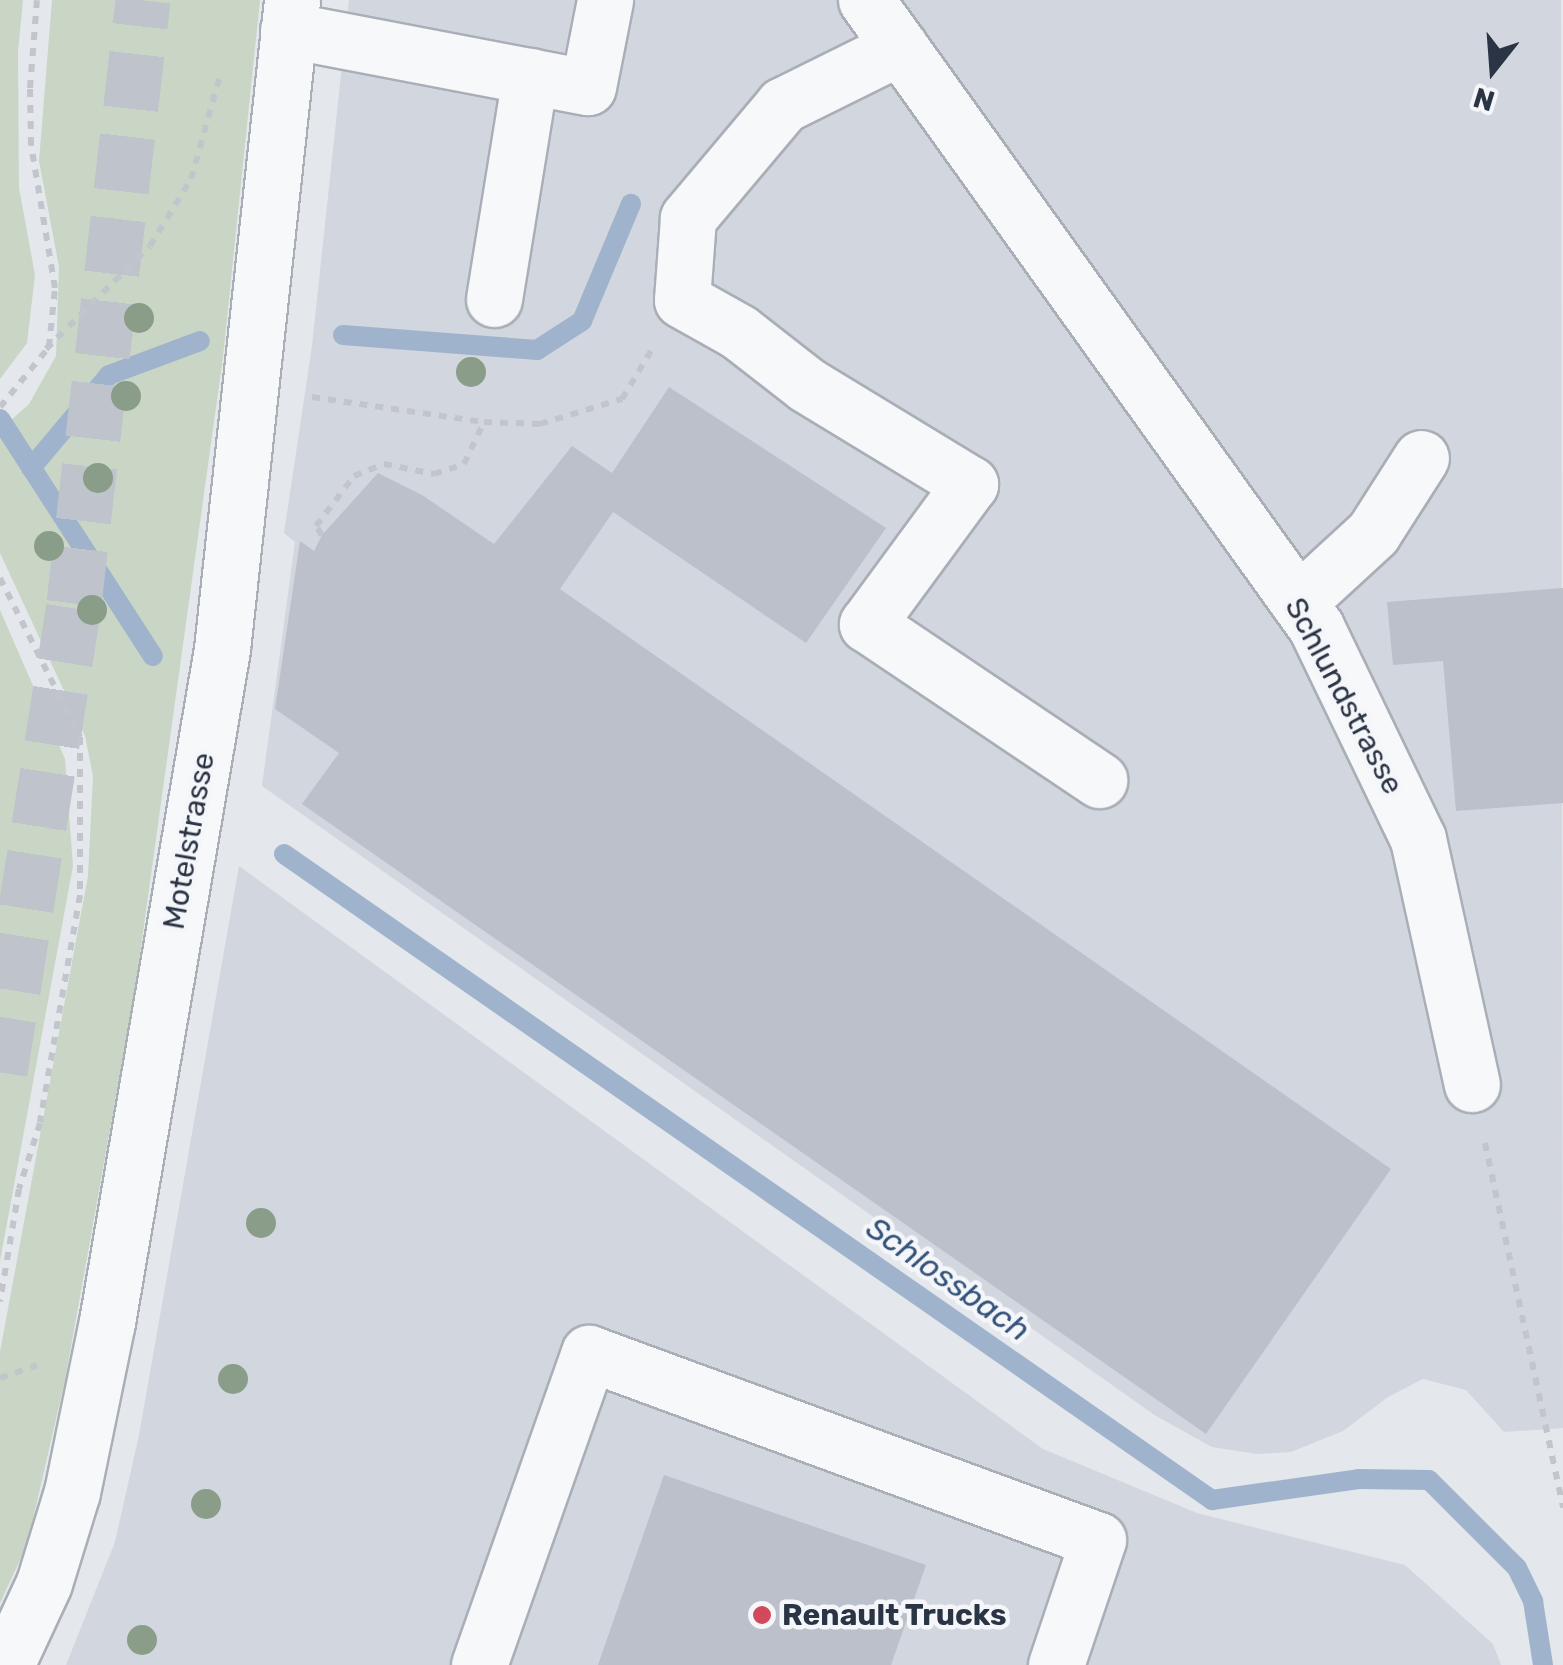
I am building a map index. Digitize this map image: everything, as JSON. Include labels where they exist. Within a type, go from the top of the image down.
[{"type":"street","points":[[290,15],[588,87],[605,0]]},
{"type":"street","name":"Motelstrasse","points":[[6,1665],[44,1583],[72,1492],[107,1322],[222,649],[290,15]]},
{"type":"street","points":[[888,16],[783,105],[688,218],[682,300],[738,332],[807,385],[970,484],[867,624],[1099,780]]},
{"type":"street","name":"Schlundstrasse","points":[[888,16],[1316,627],[1418,839],[1472,1084]]},
{"type":"street","points":[[494,299],[530,76]]},
{"type":"street","points":[[1298,602],[1373,533],[1421,458]]},
{"type":"street","points":[[479,1665],[589,1353],[1098,1540],[1056,1665]]},
{"type":"path","points":[[37,0],[30,88],[31,144],[55,288],[46,349]]},
{"type":"path","points":[[0,406],[15,393],[46,349],[150,246],[192,178],[221,74]]},
{"type":"path","points":[[254,356],[308,396],[484,422],[540,424],[622,399],[682,300]]},
{"type":"path","points":[[322,535],[316,526],[354,476],[384,464],[434,474],[464,464],[484,422]]},
{"type":"path","points":[[0,578],[80,737],[80,895],[40,1123],[20,1189],[0,1301]]},
{"type":"path","points":[[1472,1084],[1563,1508]]},
{"type":"shaded area","points":[[349,0],[1561,0],[1563,1428],[1504,1432],[1466,1390],[1423,1379],[1388,1397],[1343,1431],[1291,1452],[1257,1454],[1212,1447],[1156,1416],[262,786],[295,542],[284,533],[312,346]]},
{"type":"shaded area","points":[[239,866],[1043,1449],[1197,1513],[1405,1565],[1493,1644],[1501,1665],[66,1665],[115,1542],[139,1435]]},
{"type":"green space","points":[[0,0],[23,0],[18,52],[19,188],[35,275],[27,343],[0,379]]},
{"type":"green space","points":[[52,0],[260,0],[223,357],[135,990],[65,1380],[27,1545],[0,1603],[0,1352],[88,876],[93,776],[85,736],[0,553],[0,430],[29,404],[56,356],[59,267],[39,161]]},
{"type":"green space","points":[[0,610],[65,759],[73,866],[0,1261]]},
{"type":"building","points":[[669,387],[886,528],[806,643],[613,512],[560,589],[1391,1169],[1206,1434],[302,804],[339,753],[275,709],[300,541],[314,551],[322,535],[378,473],[422,495],[494,544],[572,446],[612,473]]},
{"type":"building","points":[[1563,588],[1563,803],[1456,811],[1443,661],[1393,665],[1387,602]]},
{"type":"building","name":"Renault Trucks","points":[[664,1475],[926,1565],[891,1665],[598,1665]]},
{"type":"waterway","points":[[343,335],[537,350],[582,321],[631,204]]},
{"type":"waterway","points":[[31,468],[109,375],[200,341]]},
{"type":"waterway","points":[[0,419],[153,656]]},
{"type":"waterway","name":"Schlossbach","points":[[284,854],[1212,1500],[1359,1479],[1429,1480],[1517,1568],[1533,1601],[1543,1665]]},
{"type":"tunnel","points":[[0,1072],[74,603],[143,0]]},
{"type":"place","name":"Renault Trucks","points":[[762,1615]]}]
